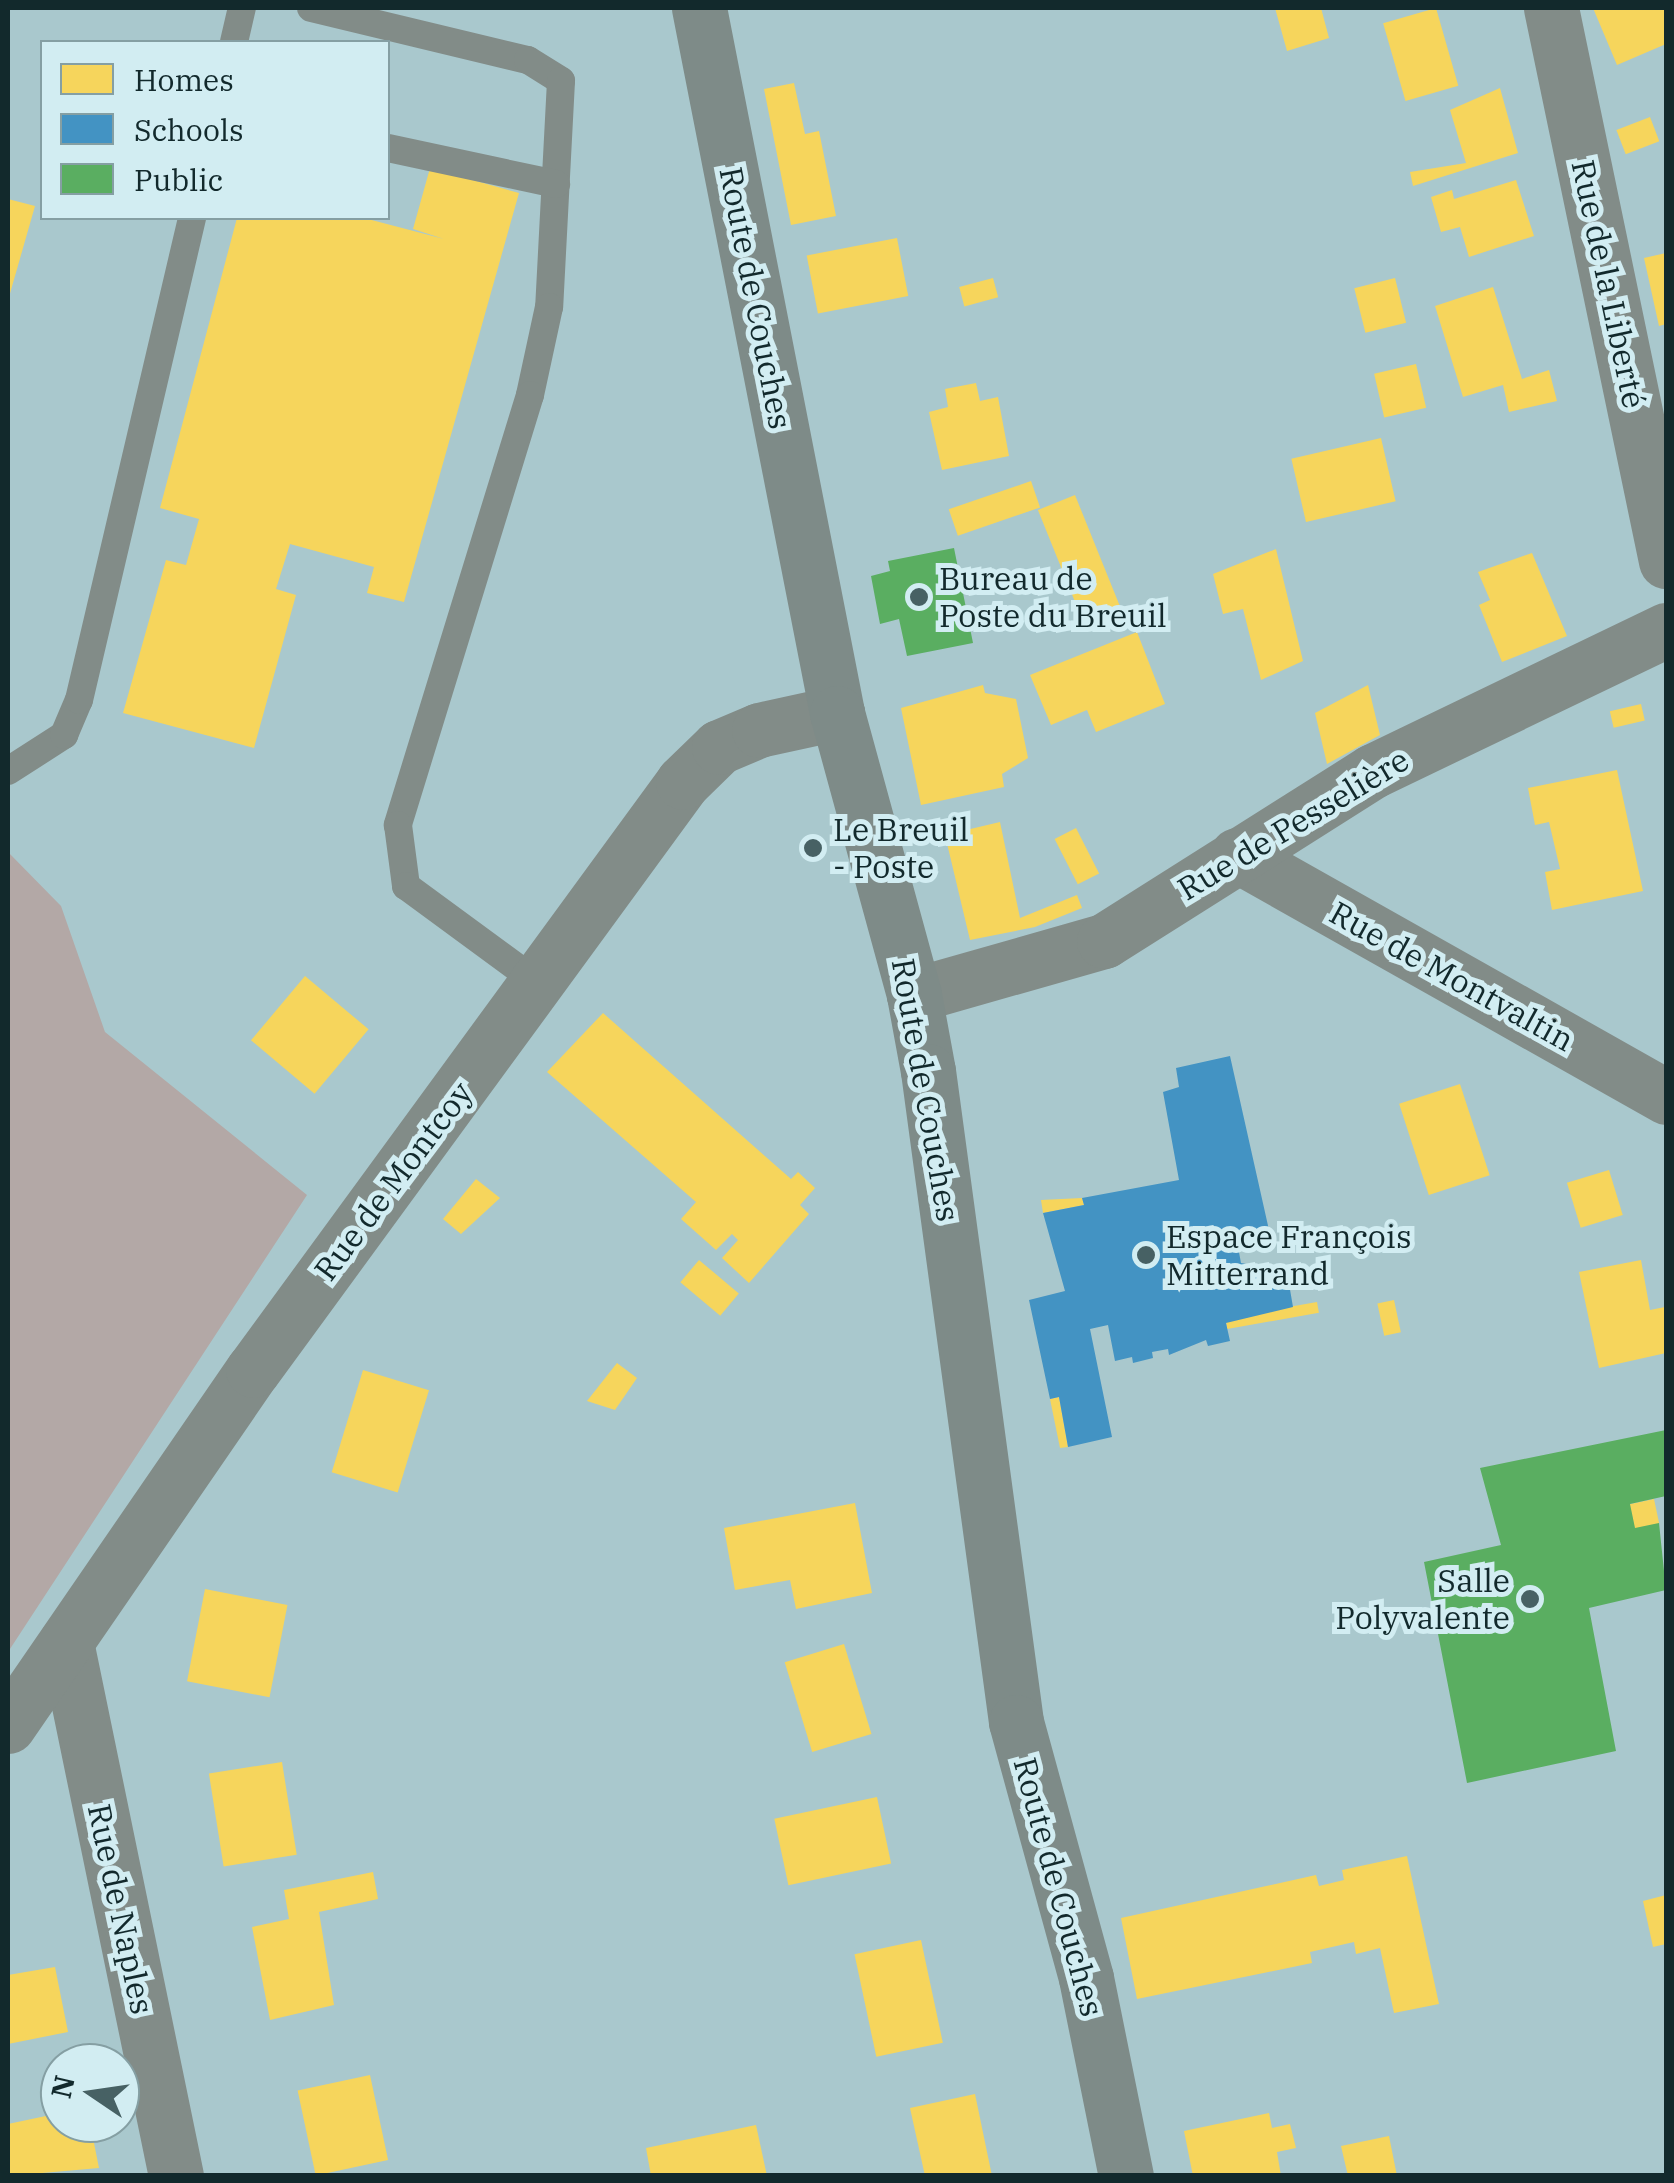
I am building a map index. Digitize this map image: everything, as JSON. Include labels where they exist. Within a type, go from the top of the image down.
[{"type":"main road","name":"Route de Couches","points":[[700,8],[837,713],[914,995],[1016,1722],[1086,1978],[1126,2176]]},
{"type":"street","name":"Rue de la Liberté","points":[[1550,8],[1666,561]]},
{"type":"street","name":"Rue de Pesselière","points":[[914,995],[1104,941],[1373,771],[1666,630]]},
{"type":"street","name":"Rue de Montcoy","points":[[8,1726],[252,1370],[538,983],[647,826],[719,747],[759,730],[837,713]]},
{"type":"street","name":"Rue de Montvaltin","points":[[1237,855],[1666,1097]]},
{"type":"street","name":"Rue de Naples","points":[[66,1642],[176,2176]]},
{"type":"lane","points":[[234,40],[242,8]]},
{"type":"lane","points":[[311,8],[528,60],[562,81],[549,307],[530,395],[398,825],[406,886],[538,983]]},
{"type":"lane","points":[[390,148],[556,184]]},
{"type":"lane","points":[[8,771],[64,735],[79,700],[192,220]]},
{"type":"shaded area","points":[[8,852],[61,906],[105,1032],[307,1195],[8,1652]]},
{"type":"building: Homes","points":[[1275,8],[1321,8],[1329,38],[1287,51]]},
{"type":"building: Homes","points":[[1436,8],[1458,86],[1405,101],[1383,23]]},
{"type":"building: Homes","points":[[1593,8],[1665,8],[1666,44],[1617,65]]},
{"type":"building: Homes","points":[[794,83],[805,134],[819,131],[836,216],[791,225],[764,89]]},
{"type":"building: Homes","points":[[1500,88],[1518,153],[1413,186],[1410,172],[1466,163],[1450,110]]},
{"type":"building: Homes","points":[[1650,117],[1659,141],[1626,154],[1616,130]]},
{"type":"building: Homes","points":[[430,168],[519,193],[404,602],[367,593],[374,567],[290,544],[276,589],[296,595],[254,748],[123,713],[166,560],[186,565],[199,519],[160,508],[236,220],[372,220],[444,239],[413,229]]},
{"type":"building: Homes","points":[[1516,180],[1534,236],[1469,257],[1460,227],[1441,232],[1431,197],[1452,190],[1454,199]]},
{"type":"building: Homes","points":[[8,199],[35,206],[9,297],[8,297]]},
{"type":"building: Homes","points":[[897,238],[908,296],[818,313],[807,256]]},
{"type":"building: Homes","points":[[1666,253],[1666,324],[1659,326],[1644,258]]},
{"type":"building: Homes","points":[[993,278],[998,297],[964,306],[959,287]]},
{"type":"building: Homes","points":[[1395,278],[1406,323],[1365,333],[1354,288]]},
{"type":"building: Homes","points":[[1493,287],[1522,379],[1549,370],[1557,401],[1509,412],[1503,385],[1463,397],[1435,306]]},
{"type":"building: Homes","points":[[1416,364],[1426,408],[1384,418],[1374,374]]},
{"type":"building: Homes","points":[[976,383],[980,401],[998,397],[1009,456],[942,470],[929,412],[948,407],[945,389]]},
{"type":"building: Homes","points":[[1381,438],[1396,501],[1306,522],[1291,459]]},
{"type":"building: Homes","points":[[1031,481],[1040,507],[958,536],[949,509]]},
{"type":"building: Homes","points":[[1075,495],[1121,610],[1084,625],[1038,510]]},
{"type":"building: Homes","points":[[1276,549],[1303,661],[1261,680],[1243,609],[1223,614],[1213,574]]},
{"type":"building: Homes","points":[[1532,553],[1567,636],[1502,662],[1479,605],[1490,600],[1478,572]]},
{"type":"building: Homes","points":[[1137,632],[1165,704],[1096,732],[1087,710],[1051,725],[1030,675]]},
{"type":"building: Homes","points":[[983,685],[985,693],[1016,699],[1028,758],[1002,774],[1004,787],[921,805],[901,708]]},
{"type":"building: Homes","points":[[1368,685],[1380,735],[1327,764],[1315,713]]},
{"type":"building: Homes","points":[[1641,704],[1645,721],[1614,728],[1610,711]]},
{"type":"building: Homes","points":[[1617,770],[1643,891],[1552,910],[1545,872],[1560,869],[1549,822],[1535,825],[1528,788]]},
{"type":"building: Homes","points":[[1000,822],[1020,918],[1077,895],[1082,908],[1035,927],[970,940],[945,835]]},
{"type":"building: Homes","points":[[1076,828],[1099,873],[1078,884],[1055,839]]},
{"type":"building: Homes","points":[[305,976],[369,1029],[315,1094],[251,1040]]},
{"type":"building: Homes","points":[[603,1013],[791,1179],[798,1172],[815,1188],[800,1205],[809,1214],[749,1283],[722,1258],[738,1240],[732,1234],[716,1250],[681,1219],[696,1202],[547,1072]]},
{"type":"building: Homes","points":[[1460,1084],[1490,1175],[1429,1195],[1399,1104]]},
{"type":"building: Homes","points":[[1609,1170],[1623,1215],[1581,1228],[1567,1183]]},
{"type":"building: Homes","points":[[476,1179],[500,1198],[461,1234],[443,1219]]},
{"type":"building: Homes","points":[[1082,1198],[1084,1205],[1043,1213],[1041,1200]]},
{"type":"building: Homes","points":[[699,1260],[739,1293],[720,1316],[680,1282]]},
{"type":"building: Homes","points":[[1641,1260],[1650,1310],[1665,1307],[1666,1353],[1599,1368],[1579,1272]]},
{"type":"building: Homes","points":[[1394,1300],[1401,1332],[1384,1336],[1377,1304]]},
{"type":"building: Homes","points":[[1317,1302],[1319,1313],[1227,1329],[1225,1318]]},
{"type":"building: Homes","points":[[617,1363],[637,1378],[615,1410],[587,1401]]},
{"type":"building: Homes","points":[[363,1370],[429,1390],[398,1492],[332,1472]]},
{"type":"building: Homes","points":[[1059,1397],[1068,1447],[1060,1448],[1050,1399]]},
{"type":"building: Homes","points":[[1654,1499],[1659,1523],[1635,1529],[1630,1504]]},
{"type":"building: Homes","points":[[855,1503],[872,1593],[796,1609],[790,1580],[735,1590],[724,1528]]},
{"type":"building: Homes","points":[[205,1589],[287,1605],[270,1697],[187,1681]]},
{"type":"building: Homes","points":[[844,1644],[871,1734],[812,1752],[785,1662]]},
{"type":"building: Homes","points":[[282,1762],[297,1855],[224,1866],[209,1774]]},
{"type":"building: Homes","points":[[877,1797],[891,1864],[788,1885],[774,1819]]},
{"type":"building: Homes","points":[[1407,1856],[1439,2004],[1394,2013],[1380,1948],[1356,1954],[1354,1942],[1310,1952],[1312,1963],[1137,1999],[1121,1918],[1316,1875],[1319,1886],[1344,1880],[1342,1870]]},
{"type":"building: Homes","points":[[373,1872],[378,1899],[319,1912],[334,2005],[270,2020],[252,1927],[289,1919],[284,1890]]},
{"type":"building: Homes","points":[[1666,1895],[1666,1944],[1653,1947],[1643,1901]]},
{"type":"building: Homes","points":[[921,1940],[943,2043],[876,2057],[854,1954]]},
{"type":"building: Homes","points":[[55,1967],[68,2032],[8,2044],[8,1975]]},
{"type":"building: Homes","points":[[370,2075],[388,2160],[316,2175],[298,2090]]},
{"type":"building: Homes","points":[[975,2094],[992,2176],[925,2176],[910,2108]]},
{"type":"building: Homes","points":[[1269,2113],[1272,2128],[1290,2124],[1296,2148],[1277,2152],[1281,2176],[1193,2176],[1184,2131]]},
{"type":"building: Homes","points":[[40,2117],[40,2143],[94,2143],[99,2168],[8,2176],[8,2124]]},
{"type":"building: Homes","points":[[756,2125],[767,2176],[651,2176],[646,2148]]},
{"type":"building: Homes","points":[[1389,2136],[1397,2176],[1348,2176],[1341,2146]]},
{"type":"building: Schools","name":"Espace François Mitterrand","points":[[1230,1056],[1271,1239],[1238,1247],[1241,1263],[1287,1272],[1293,1307],[1226,1323],[1230,1341],[1208,1346],[1206,1340],[1169,1355],[1168,1349],[1152,1352],[1153,1358],[1133,1363],[1132,1357],[1115,1361],[1108,1325],[1090,1329],[1112,1437],[1068,1447],[1059,1397],[1050,1399],[1029,1300],[1065,1291],[1043,1213],[1084,1205],[1082,1198],[1179,1180],[1163,1092],[1179,1087],[1176,1068]]},
{"type":"building: Public","name":"Bureau de Poste du Breuil","points":[[954,548],[973,643],[907,656],[899,619],[880,624],[871,576],[890,571],[888,561]]},
{"type":"building: Public","name":"Salle Polyvalente","points":[[1666,1430],[1666,1496],[1630,1504],[1635,1528],[1659,1523],[1666,1590],[1589,1608],[1616,1751],[1467,1783],[1424,1562],[1501,1545],[1480,1468]]},
{"type":"place","name":"Bureau de Poste du Breuil","points":[[919,597]]},
{"type":"place","name":"Le Breuil - Poste","points":[[813,848]]},
{"type":"place","name":"Espace François Mitterrand","points":[[1146,1255]]},
{"type":"place","name":"Salle Polyvalente","points":[[1530,1599]]}]
